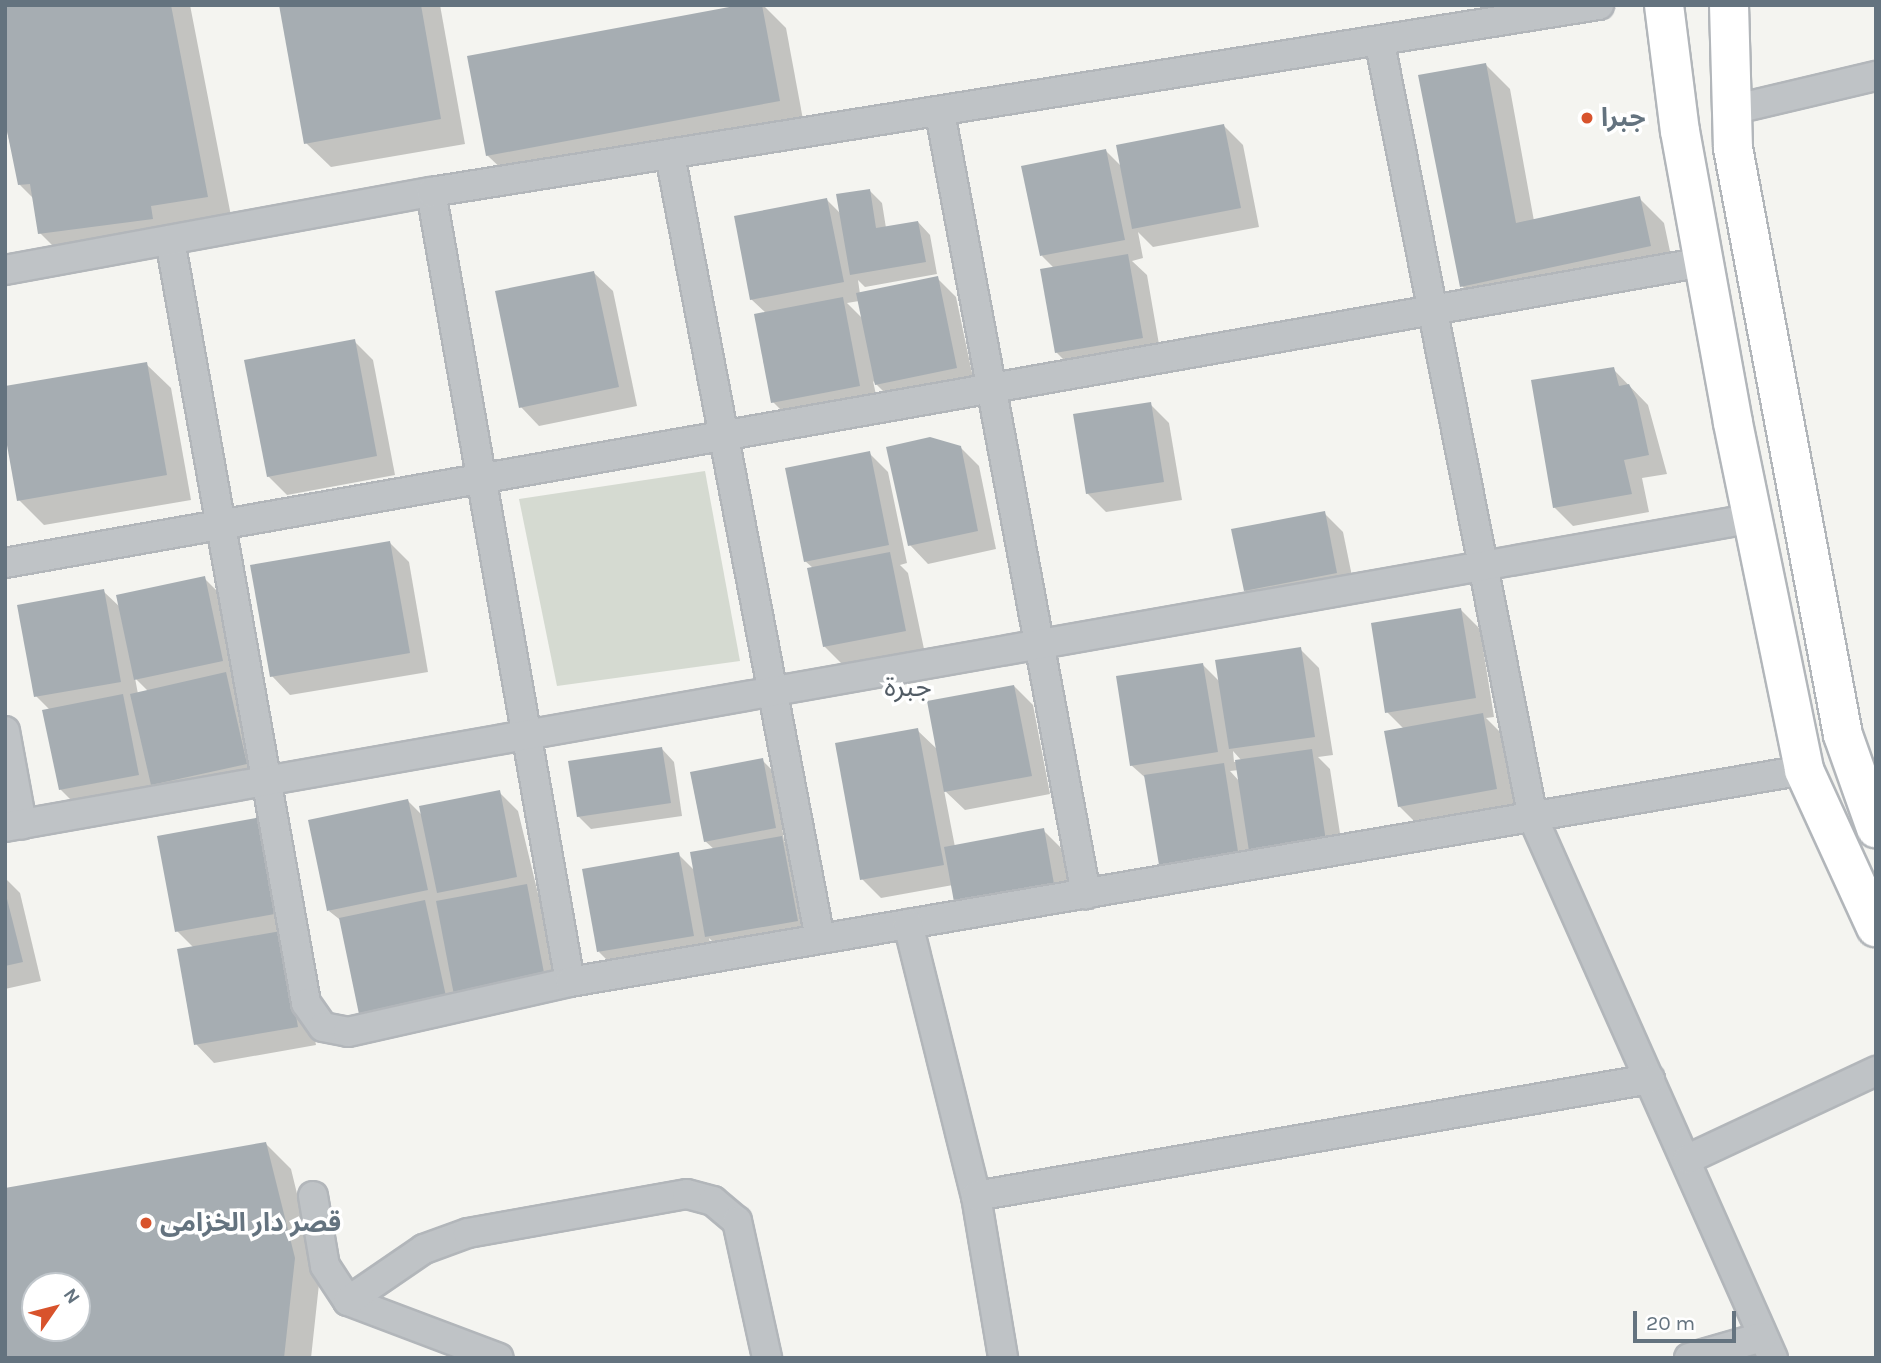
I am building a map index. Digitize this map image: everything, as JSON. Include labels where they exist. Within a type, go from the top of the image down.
[{"type":"street","points":[[5,270],[431,192],[1380,44],[1599,5]]},
{"type":"street","points":[[1664,5],[1704,262],[1804,770],[1876,927]]},
{"type":"street","points":[[1729,5],[1733,148],[1843,735],[1876,828]]},
{"type":"street","points":[[1380,44],[1533,818],[1688,1159],[1767,1348],[1689,1358]]},
{"type":"street","points":[[1732,110],[1876,76]]},
{"type":"street","points":[[940,114],[1086,894]]},
{"type":"street","points":[[670,155],[820,939]]},
{"type":"street","points":[[431,192],[570,982]]},
{"type":"street","points":[[170,240],[263,781],[306,1003],[323,1027],[348,1032],[570,982],[1804,770]]},
{"type":"street","points":[[5,563],[481,475],[993,392],[1704,262]]},
{"type":"street","points":[[5,731],[13,825],[1753,518]]},
{"type":"street","points":[[908,924],[976,1196],[1003,1358]]},
{"type":"street","points":[[1688,1159],[1876,1071]]},
{"type":"street","points":[[976,1196],[1650,1079]]},
{"type":"street","points":[[348,1301],[424,1250],[468,1233],[687,1194],[713,1201],[737,1221],[767,1358]]},
{"type":"street","points":[[313,1196],[325,1266],[348,1301],[499,1358]]},
{"type":"shaded area","points":[[705,471],[740,661],[557,686],[519,499]]},
{"type":"building","points":[[5,5],[171,5],[208,197],[151,206],[153,219],[38,234],[30,184],[18,185],[5,121]]},
{"type":"building","points":[[279,5],[421,5],[441,119],[304,144]]},
{"type":"building","points":[[740,5],[762,5],[780,101],[486,156],[467,56]]},
{"type":"building","points":[[1486,63],[1516,223],[1640,196],[1651,246],[1460,287],[1418,75]]},
{"type":"building","points":[[1224,124],[1241,208],[1132,229],[1116,145]]},
{"type":"building","points":[[1106,149],[1125,240],[1040,256],[1021,166]]},
{"type":"building","points":[[870,189],[876,228],[918,221],[926,262],[850,275],[836,194]]},
{"type":"building","points":[[827,198],[844,282],[750,300],[734,216]]},
{"type":"building","points":[[1128,254],[1143,338],[1055,353],[1040,269]]},
{"type":"building","points":[[594,271],[619,387],[519,408],[495,291]]},
{"type":"building","points":[[938,276],[957,368],[875,385],[856,293]]},
{"type":"building","points":[[843,297],[860,386],[771,403],[754,314]]},
{"type":"building","points":[[355,339],[377,456],[267,477],[244,360]]},
{"type":"building","points":[[147,362],[167,475],[17,501],[5,434],[5,386]]},
{"type":"building","points":[[1614,367],[1619,386],[1629,384],[1637,400],[1649,455],[1624,460],[1632,494],[1553,508],[1531,380]]},
{"type":"building","points":[[1151,402],[1164,482],[1086,494],[1073,414]]},
{"type":"building","points":[[930,437],[961,446],[978,531],[908,546],[886,447]]},
{"type":"building","points":[[870,451],[889,545],[804,562],[785,468]]},
{"type":"building","points":[[1325,511],[1337,573],[1244,591],[1231,529]]},
{"type":"building","points":[[390,541],[410,653],[270,677],[250,565]]},
{"type":"building","points":[[890,552],[906,631],[823,647],[807,568]]},
{"type":"building","points":[[205,576],[223,661],[134,680],[116,595]]},
{"type":"building","points":[[104,589],[121,682],[34,697],[17,605]]},
{"type":"building","points":[[1461,608],[1476,698],[1385,713],[1371,623]]},
{"type":"building","points":[[1301,647],[1315,737],[1229,749],[1215,660]]},
{"type":"building","points":[[1203,663],[1218,752],[1130,766],[1116,676]]},
{"type":"building","points":[[226,672],[247,764],[151,785],[130,694]]},
{"type":"building","points":[[1014,685],[1032,776],[944,792],[927,701]]},
{"type":"building","points":[[123,694],[139,775],[59,790],[42,710]]},
{"type":"building","points":[[1483,713],[1497,789],[1398,807],[1384,731]]},
{"type":"building","points":[[918,728],[944,865],[860,880],[835,743]]},
{"type":"building","points":[[662,747],[671,803],[577,817],[568,761]]},
{"type":"building","points":[[1312,749],[1326,841],[1249,851],[1235,760]]},
{"type":"building","points":[[763,758],[776,828],[704,842],[690,772]]},
{"type":"building","points":[[1224,763],[1239,858],[1160,871],[1144,775]]},
{"type":"building","points":[[500,790],[517,877],[437,893],[419,806]]},
{"type":"building","points":[[408,799],[428,890],[327,911],[308,820]]},
{"type":"building","points":[[261,817],[280,913],[175,932],[157,836]]},
{"type":"building","points":[[1044,828],[1054,884],[954,902],[944,847]]},
{"type":"building","points":[[782,836],[798,921],[705,937],[690,852]]},
{"type":"building","points":[[679,852],[694,936],[597,952],[582,869]]},
{"type":"building","points":[[527,884],[545,978],[454,995],[436,901]]},
{"type":"building","points":[[5,891],[23,962],[5,966]]},
{"type":"building","points":[[425,900],[447,1001],[360,1019],[339,918]]},
{"type":"building","points":[[281,931],[298,1027],[194,1045],[177,949]]},
{"type":"building","name":"قصر دار الخزامى","points":[[266,1142],[295,1258],[284,1358],[5,1358],[5,1188]]},
{"type":"place","name":"جبرا","points":[[1587,118]]},
{"type":"place","name":"قصر دار الخزامى","points":[[146,1223]]},
{"type":"district","name":"جبرة","points":[[908,687]]}]
